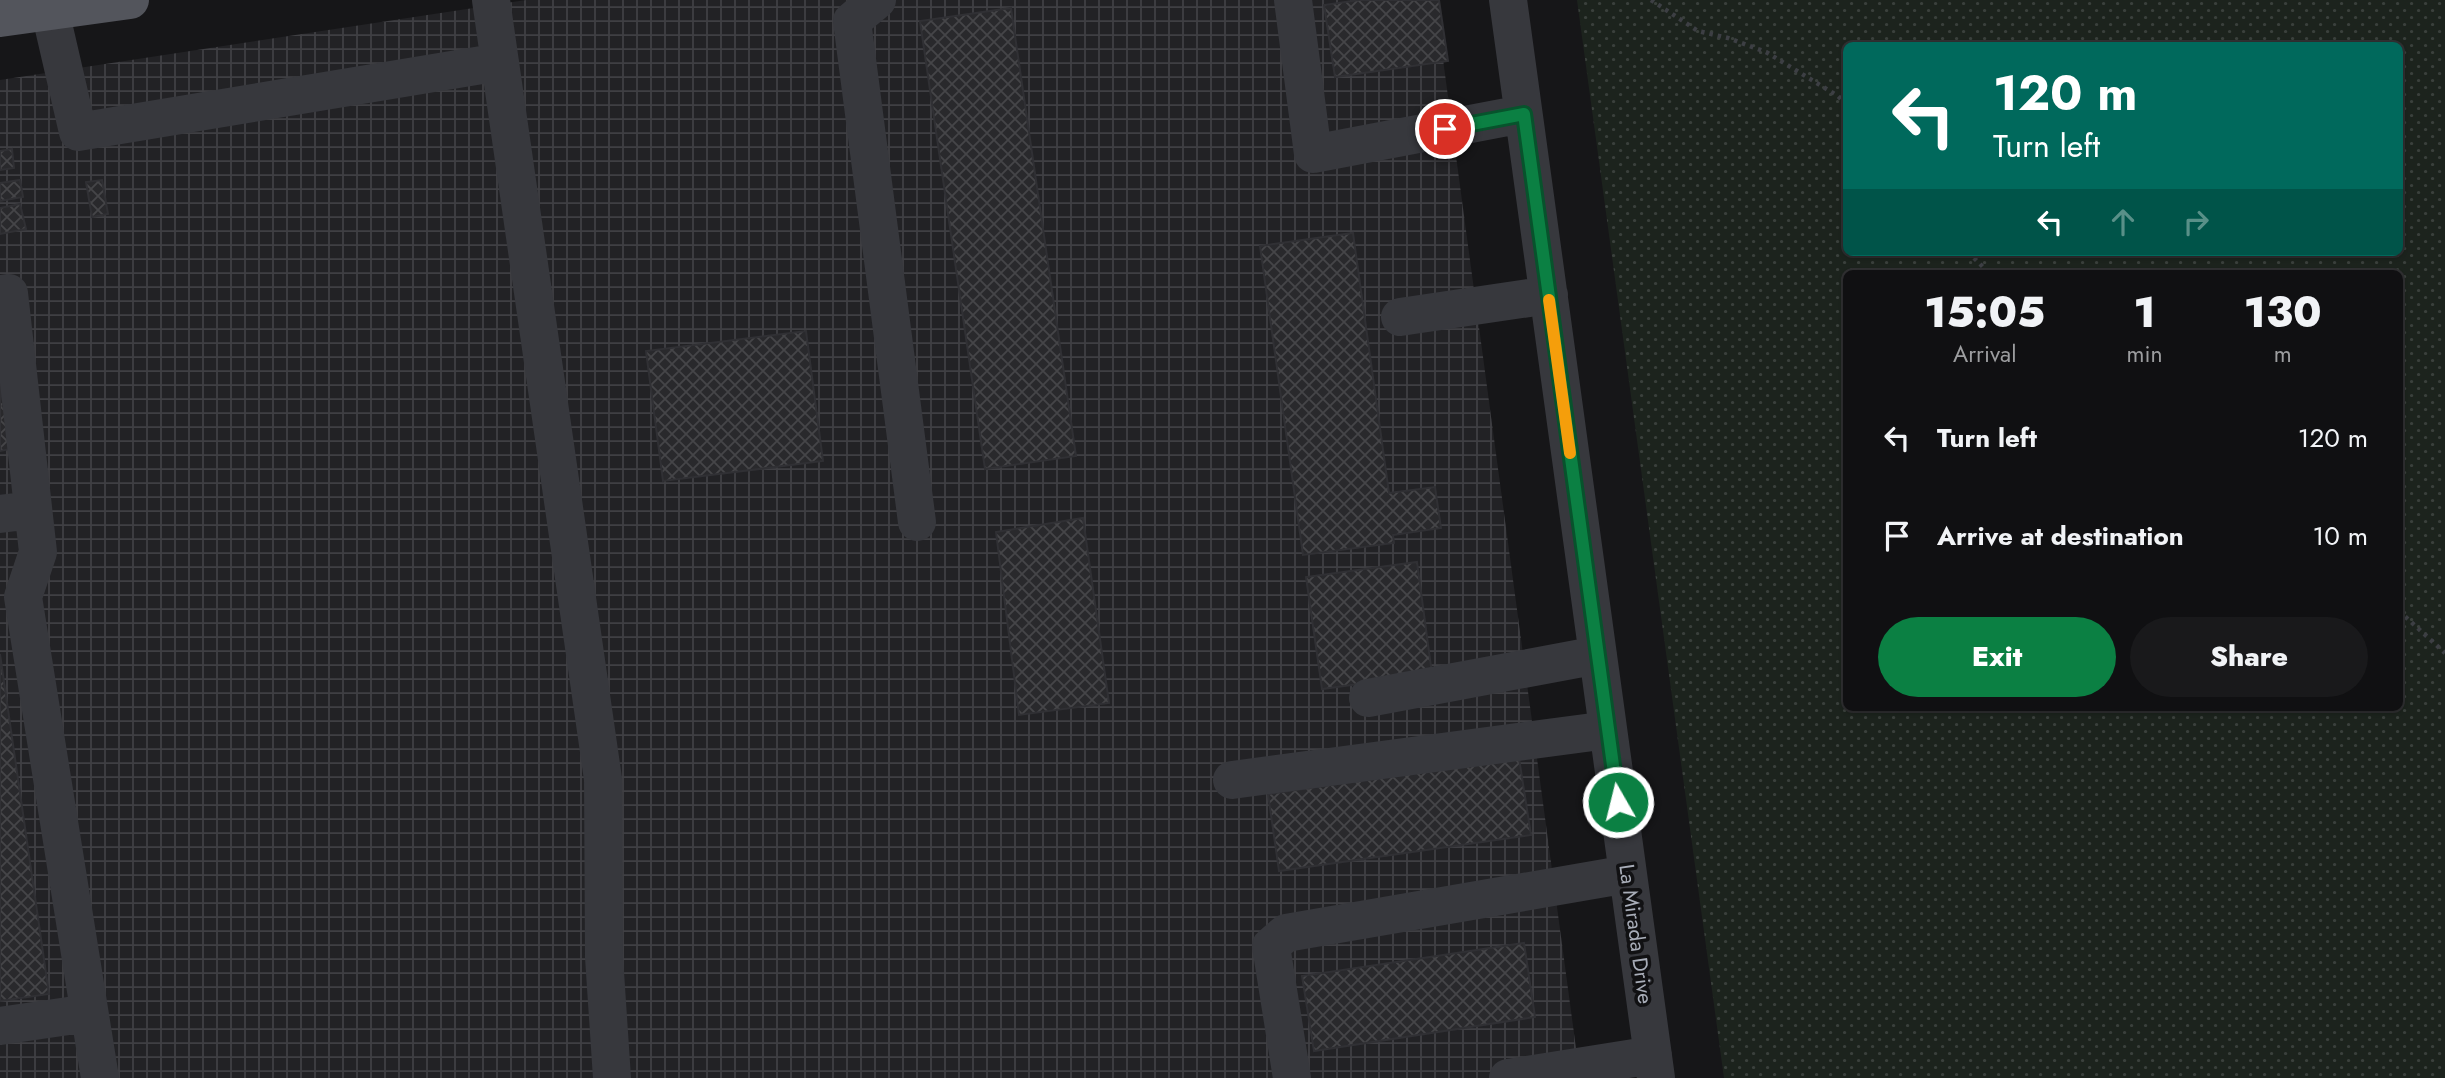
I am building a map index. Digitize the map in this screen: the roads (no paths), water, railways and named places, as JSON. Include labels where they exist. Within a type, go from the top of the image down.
[{"type":"main road","points":[[0,18],[130,0]]},
{"type":"street","points":[[491,0],[603,779],[604,957],[612,1078]]},
{"type":"street","points":[[877,0],[852,21],[917,522]]},
{"type":"street","points":[[1293,0],[1313,154],[1524,114]]},
{"type":"street","name":"La Mirada Drive","points":[[1508,0],[1655,1067]]},
{"type":"street","points":[[50,12],[78,132],[500,62]]},
{"type":"street","points":[[0,294],[9,293],[17,512],[38,552],[23,597],[100,1078]]},
{"type":"street","points":[[1400,317],[1549,295]]},
{"type":"street","points":[[1368,698],[1598,655]]},
{"type":"street","points":[[1232,780],[1608,730]]},
{"type":"street","points":[[1292,1078],[1270,946],[1286,933],[1628,874]]},
{"type":"street","points":[[0,1026],[89,1013]]},
{"type":"street","points":[[1508,1078],[1655,1067]]}]
